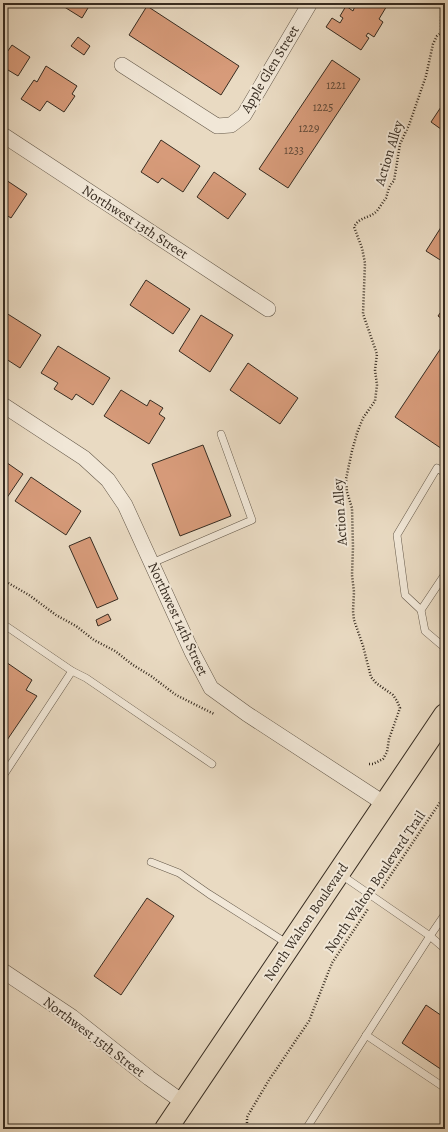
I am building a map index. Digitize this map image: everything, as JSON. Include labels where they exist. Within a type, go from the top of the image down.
[{"type":"main road","name":"North Walton Boulevard","points":[[166,1129],[338,873],[440,726]]},
{"type":"street","name":"Apple Glen Street","points":[[122,65],[217,126],[232,125],[244,115],[310,3]]},
{"type":"street","name":"Northwest 13th Street","points":[[3,135],[268,308]]},
{"type":"street","name":"Northwest 14th Street","points":[[3,405],[84,458],[108,480],[125,505],[192,652],[211,688],[254,719],[385,804]]},
{"type":"street","name":"Northwest 15th Street","points":[[3,971],[72,1017],[149,1078],[184,1103]]},
{"type":"lane","points":[[152,563],[252,520],[220,434]]},
{"type":"lane","points":[[445,473],[437,468],[398,535],[406,595],[421,610],[425,631],[445,648]]},
{"type":"lane","points":[[421,610],[445,574]]},
{"type":"lane","points":[[3,624],[72,671],[86,678],[212,764]]},
{"type":"lane","points":[[3,776],[72,671]]},
{"type":"lane","points":[[151,862],[180,873],[290,945]]},
{"type":"lane","points":[[338,873],[430,936],[445,949]]},
{"type":"lane","points":[[306,1129],[445,914]]},
{"type":"lane","points":[[366,1035],[445,1088]]},
{"type":"path","name":"Action Alley","points":[[369,764],[373,764],[383,759],[387,752],[389,738],[400,708],[393,695],[376,683],[371,677],[354,620],[353,611],[352,508],[347,492],[346,479],[357,433],[363,418],[375,401],[377,385],[375,370],[377,354],[363,314],[365,263],[362,248],[354,227],[361,219],[376,212],[394,181],[400,144],[409,124],[426,76],[433,44],[437,36],[441,33],[443,3]]},
{"type":"path","points":[[3,580],[29,595],[56,615],[76,626],[94,640],[115,651],[132,665],[151,676],[176,696],[214,714]]},
{"type":"path","name":"North Walton Boulevard Trail","points":[[247,1129],[247,1117],[269,1080],[309,1021],[332,963],[445,795]]},
{"type":"building","points":[[58,3],[91,3],[82,18]]},
{"type":"building","points":[[352,4],[388,4],[379,19],[383,22],[374,37],[368,33],[366,36],[369,38],[361,50],[326,27],[332,18],[340,23],[343,18],[340,16],[346,6],[353,11],[355,6]]},
{"type":"building","points":[[147,6],[239,66],[221,95],[129,35]]},
{"type":"building","points":[[78,37],[90,46],[84,55],[71,46]]},
{"type":"building","points":[[12,45],[30,57],[18,76],[3,67],[3,58]]},
{"type":"building","points":[[332,60],[360,79],[288,188],[259,169]]},
{"type":"building","points":[[46,66],[77,86],[72,94],[75,96],[64,112],[47,101],[40,111],[21,99],[34,80],[37,82]]},
{"type":"building","points":[[445,101],[445,132],[431,122]]},
{"type":"building","points":[[161,140],[200,166],[183,192],[162,178],[158,183],[141,172]]},
{"type":"building","points":[[214,172],[246,194],[228,219],[197,197]]},
{"type":"building","points":[[3,178],[27,194],[11,218],[3,213]]},
{"type":"building","points":[[445,221],[445,263],[426,251]]},
{"type":"building","points":[[146,280],[190,309],[173,334],[130,305]]},
{"type":"building","points":[[445,306],[445,321],[438,316]]},
{"type":"building","points":[[3,311],[41,335],[20,368],[3,357]]},
{"type":"building","points":[[201,315],[233,335],[210,372],[179,351]]},
{"type":"building","points":[[443,345],[445,347],[445,451],[395,417]]},
{"type":"building","points":[[58,346],[110,378],[93,405],[76,394],[72,400],[54,389],[58,383],[41,373]]},
{"type":"building","points":[[248,363],[298,398],[280,424],[230,390]]},
{"type":"building","points":[[121,390],[147,406],[150,400],[163,408],[159,414],[165,418],[149,444],[104,416]]},
{"type":"building","points":[[203,445],[231,516],[180,536],[152,464]]},
{"type":"building","points":[[3,460],[23,474],[4,502],[3,502]]},
{"type":"building","points":[[31,477],[81,511],[66,535],[15,501]]},
{"type":"building","points":[[90,537],[118,599],[97,608],[69,546]]},
{"type":"building","points":[[108,614],[111,620],[98,626],[96,620]]},
{"type":"building","points":[[3,660],[32,680],[26,690],[37,696],[3,746]]},
{"type":"building","points":[[147,898],[174,916],[121,995],[94,976]]},
{"type":"building","points":[[426,1005],[445,1018],[445,1072],[402,1043]]}]
